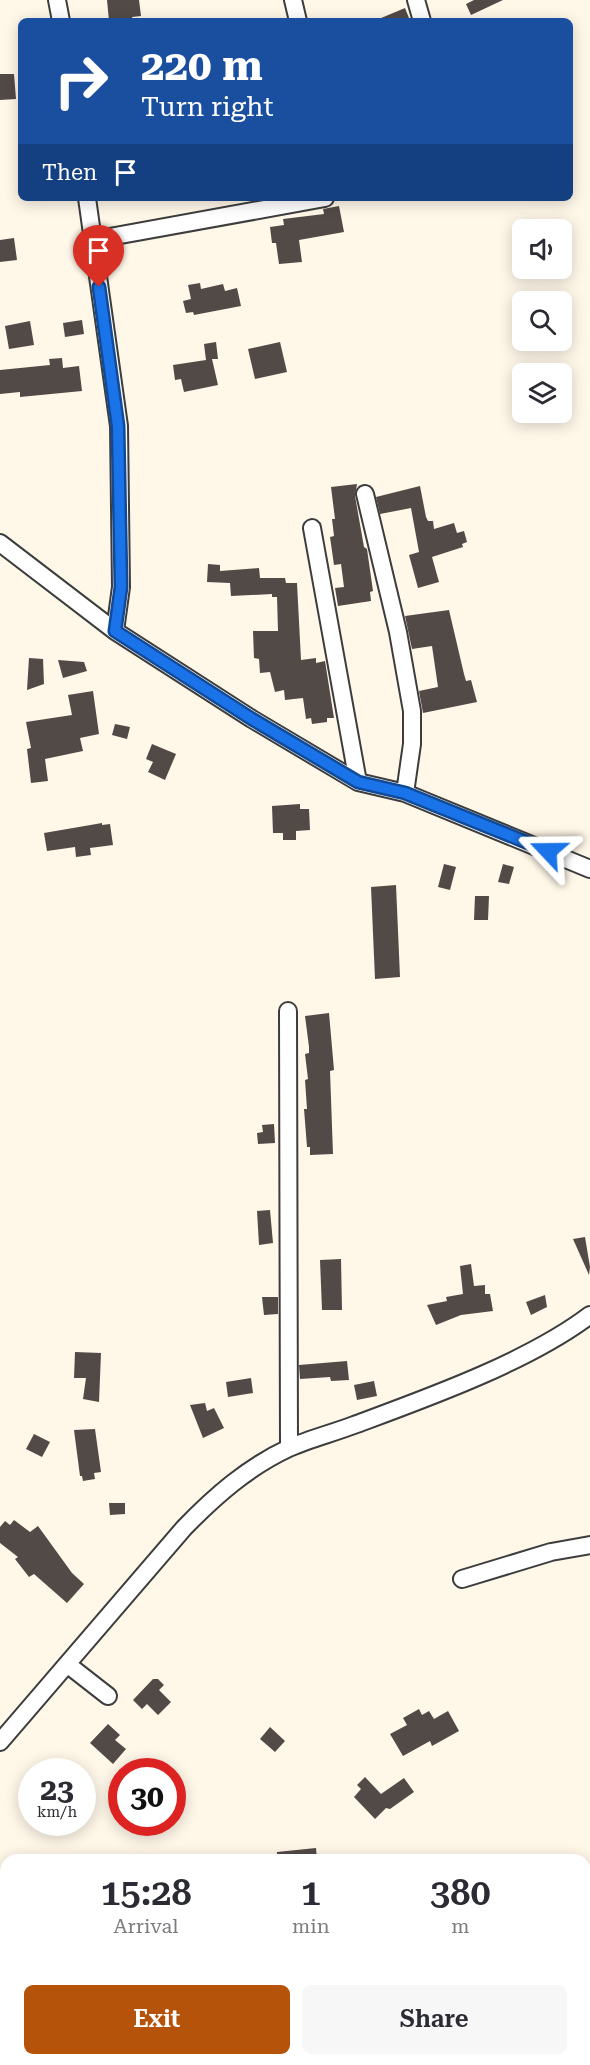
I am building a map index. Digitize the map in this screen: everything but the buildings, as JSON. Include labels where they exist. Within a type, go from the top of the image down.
[{"type":"street","points":[[57,0],[60,18]]},
{"type":"street","points":[[293,0],[297,18]]},
{"type":"street","points":[[416,0],[421,18]]},
{"type":"street","points":[[87,201],[118,426],[121,587],[115,631]]},
{"type":"street","points":[[93,240],[308,201]]},
{"type":"street","points":[[365,494],[398,632],[412,711],[412,744],[405,793]]},
{"type":"street","points":[[312,528],[358,782]]},
{"type":"street","points":[[0,543],[115,631],[252,719],[358,782],[405,793],[590,869]]},
{"type":"street","points":[[288,1011],[290,1448]]},
{"type":"street","points":[[0,1742],[213,1498],[250,1470],[290,1448],[399,1408],[491,1369],[568,1332],[590,1315]]},
{"type":"street","points":[[462,1579],[551,1552],[590,1545]]},
{"type":"street","points":[[67,1664],[108,1696]]},
{"type":"route","points":[[99,287],[118,426],[121,587],[115,631],[252,719],[358,782],[405,793],[548,851]]}]
